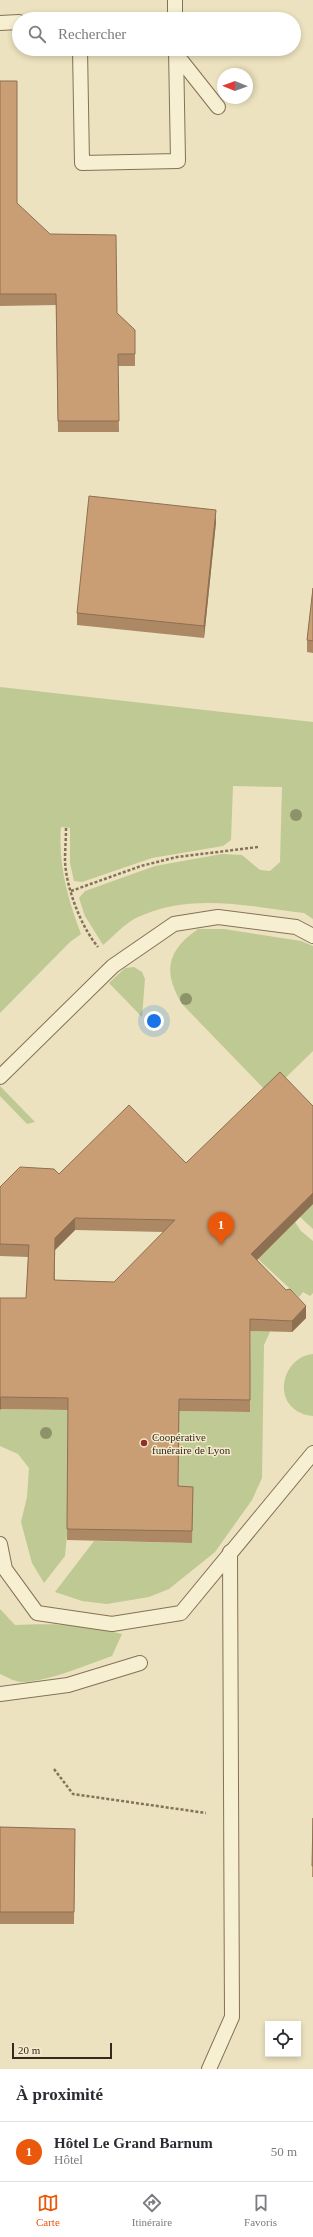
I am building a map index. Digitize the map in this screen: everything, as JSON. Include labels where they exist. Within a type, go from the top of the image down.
[{"type":"lane","points":[[175,0],[175,12]]},
{"type":"lane","points":[[0,23],[12,22]]},
{"type":"lane","points":[[80,56],[82,163],[178,161],[176,56]]},
{"type":"lane","points":[[179,56],[218,107]]},
{"type":"lane","points":[[0,1077],[113,966],[174,924],[218,917],[296,927],[313,936]]},
{"type":"lane","points":[[0,1544],[5,1569],[37,1613],[112,1624],[181,1613],[313,1453]]},
{"type":"lane","points":[[209,2069],[232,2017],[230,1552]]},
{"type":"lane","points":[[0,1694],[68,1685],[140,1663]]},
{"type":"path","points":[[66,828],[65,863],[71,891],[92,939],[113,966]]},
{"type":"path","points":[[71,891],[141,866],[177,857],[258,847]]},
{"type":"path","points":[[54,1769],[73,1794],[215,1814],[231,1821]]},
{"type":"green space","points":[[0,687],[313,722],[313,919],[304,913],[240,905],[198,903],[177,905],[156,910],[136,918],[123,927],[103,945],[85,916],[79,898],[85,891],[155,866],[222,854],[242,855],[260,870],[270,871],[280,862],[282,787],[233,786],[231,840],[223,846],[152,858],[82,882],[74,881],[70,863],[70,828],[61,827],[61,855],[65,882],[81,934],[70,942],[0,1013]]},
{"type":"green space","points":[[198,929],[224,929],[301,941],[313,946],[313,1051],[269,1094],[182,1004],[176,992],[170,972],[174,954],[187,937]]},
{"type":"green space","points":[[134,967],[142,972],[145,979],[142,1017],[109,983],[125,968]]},
{"type":"green space","points":[[0,1086],[35,1122],[27,1124],[0,1096]]},
{"type":"green space","points":[[313,1204],[313,1229],[300,1217]]},
{"type":"green space","points":[[295,1222],[301,1231],[313,1241],[313,1293],[310,1296],[303,1292],[299,1297],[258,1259]]},
{"type":"green space","points":[[251,1317],[270,1332],[264,1345],[262,1478],[252,1500],[215,1552],[169,1589],[149,1597],[107,1604],[82,1601],[55,1592],[94,1541],[192,1543],[178,1498],[179,1411],[249,1412]]},
{"type":"green space","points":[[313,1354],[313,1416],[302,1414],[292,1407],[286,1399],[284,1389],[288,1371],[294,1363],[303,1357]]},
{"type":"green space","points":[[0,1409],[68,1410],[67,1535],[65,1556],[44,1583],[32,1563],[21,1522],[27,1497],[29,1468],[18,1454],[0,1446]]},
{"type":"green space","points":[[0,1609],[15,1625],[43,1624],[81,1626],[122,1634],[112,1656],[45,1679],[23,1682],[17,1681],[0,1674]]},
{"type":"building","points":[[0,81],[17,81],[17,203],[50,234],[116,235],[117,313],[135,330],[135,354],[118,354],[119,421],[58,421],[56,294],[0,294]]},
{"type":"building","points":[[89,496],[216,510],[204,626],[77,613]]},
{"type":"building","points":[[313,588],[313,641],[307,640]]},
{"type":"building","points":[[280,1072],[313,1106],[313,1193],[251,1254],[286,1290],[290,1289],[306,1306],[292,1321],[250,1319],[250,1400],[179,1399],[178,1486],[193,1487],[192,1531],[67,1529],[68,1398],[0,1398],[0,1298],[26,1298],[29,1245],[0,1244],[0,1187],[20,1167],[54,1169],[59,1174],[129,1105],[186,1163]],"holes":[[[75,1218],[175,1220],[114,1282],[54,1280],[55,1238]]]},
{"type":"building","points":[[313,1818],[313,1866],[312,1866]]},
{"type":"building","points":[[0,1827],[75,1829],[74,1912],[0,1912]]},
{"type":"place","name":"Hôtel Le Grand Barnum","points":[[221,1245]]},
{"type":"place","name":"Coopérative funéraire de Lyon","points":[[144,1443]]}]
